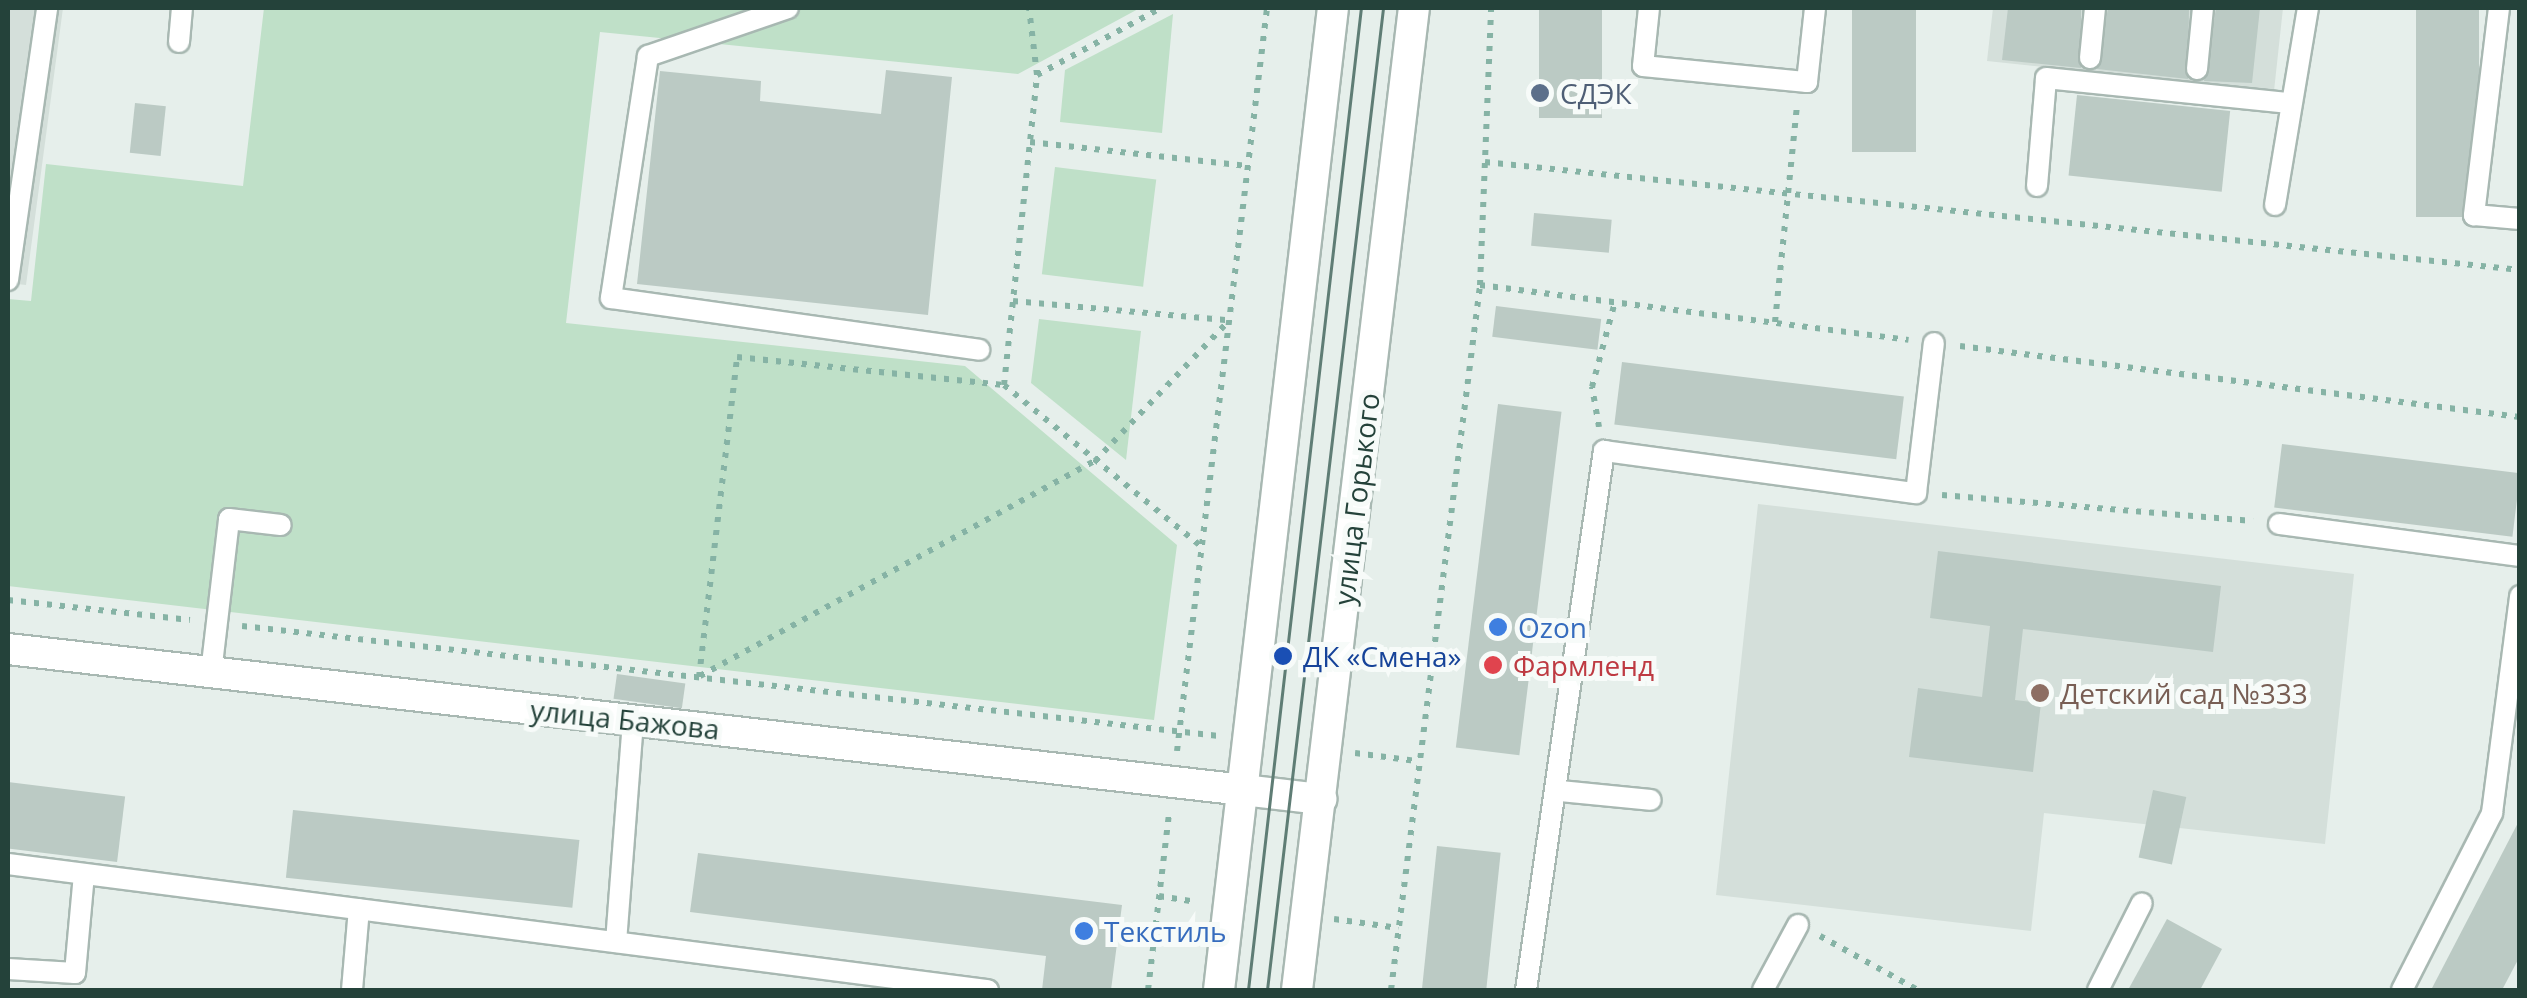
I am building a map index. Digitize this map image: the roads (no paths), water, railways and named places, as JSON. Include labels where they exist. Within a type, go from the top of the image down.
[{"type":"main road","points":[[1219,990],[1333,8]]},
{"type":"main road","name":"улица Горького","points":[[1297,990],[1414,8]]},
{"type":"main road","name":"улица Бажова","points":[[8,649],[1321,799]]},
{"type":"lane","points":[[8,280],[47,8]]},
{"type":"lane","points":[[179,42],[182,8]]},
{"type":"lane","points":[[788,8],[648,56],[611,298],[980,350]]},
{"type":"lane","points":[[1649,8],[1643,66],[1807,82],[1815,8]]},
{"type":"lane","points":[[2090,58],[2094,8]]},
{"type":"lane","points":[[2197,70],[2203,8]]},
{"type":"lane","points":[[2275,205],[2287,102],[2308,8]]},
{"type":"lane","points":[[2498,8],[2474,214],[2520,219]]},
{"type":"lane","points":[[2036,186],[2046,78],[2287,102]]},
{"type":"lane","points":[[1526,990],[1560,792],[1604,451],[1916,493],[1934,343]]},
{"type":"lane","points":[[211,672],[229,519],[281,525]]},
{"type":"lane","points":[[2279,524],[2520,556]]},
{"type":"lane","points":[[2402,990],[2492,813],[2520,596]]},
{"type":"lane","points":[[616,942],[633,720]]},
{"type":"lane","points":[[1560,792],[1651,800]]},
{"type":"lane","points":[[8,864],[988,990]]},
{"type":"lane","points":[[8,968],[75,974],[84,874]]},
{"type":"lane","points":[[2098,990],[2142,902]]},
{"type":"lane","points":[[352,990],[359,909]]},
{"type":"lane","points":[[1763,990],[1798,925]]},
{"type":"tram line","points":[[1248,990],[1361,8]]},
{"type":"tram line","points":[[1267,990],[1383,8]]},
{"type":"place","name":"СДЭК","points":[[1540,93]]},
{"type":"place","name":"Ozon","points":[[1498,627]]},
{"type":"place","name":"ДК «Смена»","points":[[1283,656]]},
{"type":"place","name":"Фармленд","points":[[1493,665]]},
{"type":"place","name":"Детский сад №333","points":[[2040,693]]},
{"type":"place","name":"Текстиль","points":[[1084,931]]}]
